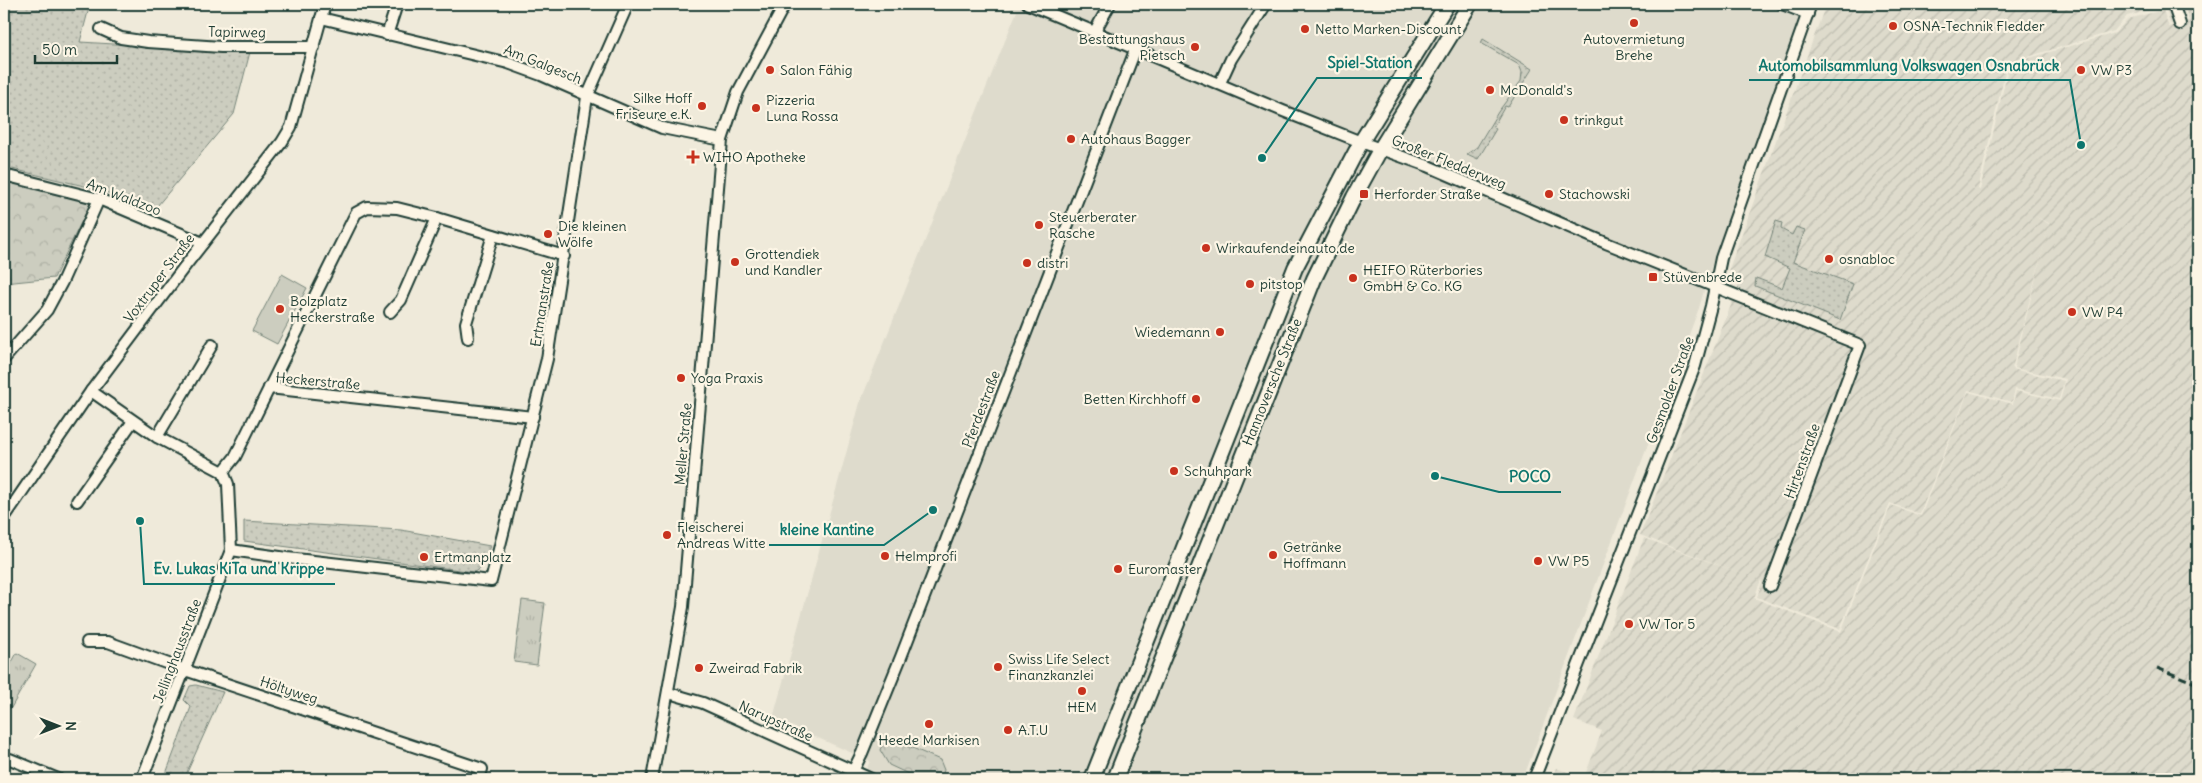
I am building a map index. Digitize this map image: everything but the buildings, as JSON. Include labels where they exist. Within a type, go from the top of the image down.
[{"type":"main road","name":"Hannoversche Straße","points":[[1092,779],[1295,268],[1361,142],[1447,4]]},
{"type":"main road","name":"Hannoversche Straße","points":[[1115,779],[1314,279],[1354,197],[1381,148],[1470,4]]},
{"type":"street","name":"Voxtruper Straße","points":[[4,518],[91,391],[282,142],[291,127],[325,4]]},
{"type":"street","points":[[387,35],[396,4]]},
{"type":"street","name":"Ertmanstraße","points":[[231,550],[492,581],[547,359],[587,97],[628,4]]},
{"type":"street","name":"Meller Straße","points":[[652,779],[683,607],[722,140],[738,92],[785,4]]},
{"type":"street","name":"Großer Fledderweg","points":[[1028,4],[1361,142],[1470,183],[1582,233],[1860,345]]},
{"type":"street","points":[[1095,31],[1110,4]]},
{"type":"street","points":[[1220,83],[1231,59],[1266,4]]},
{"type":"street","points":[[1782,4],[1810,9]]},
{"type":"street","points":[[2173,4],[2180,24]]},
{"type":"street","name":"Gesmolder Straße","points":[[1534,779],[1688,383],[1705,333],[1721,258],[1810,9]]},
{"type":"street","name":"Am Galgesch","points":[[321,18],[508,63],[662,128],[722,140]]},
{"type":"street","name":"Tapirweg","points":[[101,29],[121,38],[148,42],[221,47],[314,46]]},
{"type":"street","name":"Pferdestraße","points":[[851,775],[862,753],[901,656],[1136,48]]},
{"type":"street","name":"Am Waldzoo","points":[[4,175],[99,199],[203,243]]},
{"type":"street","points":[[4,359],[47,310],[62,282],[99,199]]},
{"type":"street","points":[[269,388],[356,213],[367,208],[397,208],[564,256]]},
{"type":"street","points":[[390,312],[401,300],[437,218]]},
{"type":"street","points":[[468,338],[466,323],[493,235]]},
{"type":"street","points":[[157,437],[212,345]]},
{"type":"street","name":"Hirtenstraße","points":[[1770,586],[1860,345]]},
{"type":"street","name":"Heckerstraße","points":[[223,472],[235,457],[269,388],[533,417]]},
{"type":"street","points":[[91,391],[157,437],[223,472]]},
{"type":"street","points":[[77,501],[132,421]]},
{"type":"street","name":"Jellinghausstraße","points":[[142,779],[231,550],[228,484],[223,472]]},
{"type":"street","name":"Höltyweg","points":[[87,642],[108,642],[480,774]]},
{"type":"street","name":"Narupstraße","points":[[668,692],[703,703],[851,775],[871,779]]},
{"type":"street","points":[[10,759],[58,779]]},
{"type":"shaded area","points":[[1000,4],[1807,4],[1711,267],[1699,308],[1523,779],[862,779],[870,761],[773,718],[860,403],[1017,11]]},
{"type":"shaded area","points":[[1826,4],[2181,4],[2185,19],[2170,24],[2165,6],[2127,16],[2114,31],[2007,63],[1978,189],[1980,190],[2009,64],[2115,33],[2128,19],[2163,10],[2169,27],[2189,21],[2184,4],[2198,4],[2198,779],[1552,779],[1556,768],[1584,778],[1602,731],[1574,720],[1644,538],[1740,573],[1640,535],[1741,280],[1732,277],[1729,269]],"holes":[[[2045,241],[2014,368],[2066,379],[2060,401],[2016,391],[2013,404],[1968,392],[1921,516],[1891,505],[1841,632],[1754,598],[1761,580],[1757,597],[1840,629],[1890,503],[1920,514],[1968,390],[2012,402],[2015,389],[2059,399],[2064,381],[2012,369]]]},
{"type":"green space","points":[[4,4],[90,4],[80,42],[250,52],[234,114],[152,212],[101,190],[4,167]]},
{"type":"green space","points":[[1483,39],[1532,69],[1508,107],[1505,106],[1493,127],[1496,129],[1478,159],[1467,154],[1477,147],[1498,112],[1521,81],[1522,72],[1519,65],[1481,43]]},
{"type":"green space","points":[[4,175],[93,198],[54,278],[4,283]]},
{"type":"green space","points":[[1776,221],[1782,223],[1781,229],[1792,235],[1796,227],[1805,230],[1793,262],[1853,284],[1840,320],[1755,286],[1756,278],[1782,288],[1790,268],[1765,257]]},
{"type":"green space","name":"Bolzplatz Heckerstraße","points":[[282,274],[307,288],[277,344],[252,331]]},
{"type":"green space","name":"Ertmanplatz","points":[[244,521],[401,530],[490,546],[481,568],[474,572],[244,541]]},
{"type":"green space","points":[[522,600],[545,603],[537,665],[514,662]]},
{"type":"green space","points":[[17,653],[36,664],[11,708],[4,704],[4,676]]},
{"type":"green space","points":[[196,685],[223,692],[184,779],[164,779],[191,707],[184,700],[190,686]]},
{"type":"green space","points":[[885,736],[940,760],[944,770],[941,779],[919,779],[889,765],[880,750]]},
{"type":"railway","points":[[2157,668],[2198,684]]},
{"type":"place","name":"Autovermietung Brehe","points":[[1634,23]]},
{"type":"place","name":"OSNA-Technik Fledder","points":[[1893,26]]},
{"type":"place","name":"Netto Marken-Discount","points":[[1305,29]]},
{"type":"place","name":"Bestattungshaus Pietsch","points":[[1195,47]]},
{"type":"place","name":"Salon Fähig","points":[[770,70]]},
{"type":"place","name":"VW P3","points":[[2081,70]]},
{"type":"place","name":"McDonald's","points":[[1490,90]]},
{"type":"place","name":"Silke Hoff Friseure e.K.","points":[[702,106]]},
{"type":"place","name":"Pizzeria Luna Rossa","points":[[756,108]]},
{"type":"place","name":"trinkgut","points":[[1564,120]]},
{"type":"place","name":"Autohaus Bagger","points":[[1071,139]]},
{"type":"place","name":"Automobilsammlung Volkswagen Osnabrück","points":[[2081,145]]},
{"type":"place","name":"WIHO Apotheke","points":[[693,157]]},
{"type":"place","name":"Spiel-Station","points":[[1262,158]]},
{"type":"place","name":"Herforder Straße","points":[[1364,194]]},
{"type":"place","name":"Stachowski","points":[[1549,194]]},
{"type":"place","name":"Steuerberater Rasche","points":[[1039,225]]},
{"type":"place","name":"Die kleinen Wölfe","points":[[548,234]]},
{"type":"place","name":"Wirkaufendeinauto.de","points":[[1206,248]]},
{"type":"place","name":"osnabloc","points":[[1829,259]]},
{"type":"place","name":"Grottendiek und Kandler","points":[[735,262]]},
{"type":"place","name":"distri","points":[[1027,263]]},
{"type":"place","name":"Stüvenbrede","points":[[1653,277]]},
{"type":"place","name":"HEIFO Rüterbories GmbH & Co. KG","points":[[1353,278]]},
{"type":"place","name":"pitstop","points":[[1250,284]]},
{"type":"place","name":"Bolzplatz Heckerstraße","points":[[280,309]]},
{"type":"place","name":"VW P4","points":[[2072,312]]},
{"type":"place","name":"Wiedemann","points":[[1220,332]]},
{"type":"place","name":"Yoga Praxis","points":[[681,378]]},
{"type":"place","name":"Betten Kirchhoff","points":[[1196,399]]},
{"type":"place","name":"Schuhpark","points":[[1174,471]]},
{"type":"place","name":"POCO","points":[[1435,476]]},
{"type":"place","name":"kleine Kantine","points":[[933,510]]},
{"type":"place","name":"Ev. Lukas KiTa und Krippe","points":[[140,521]]},
{"type":"place","name":"Fleischerei Andreas Witte","points":[[667,535]]},
{"type":"place","name":"Getränke Hoffmann","points":[[1273,555]]},
{"type":"place","name":"Helmprofi","points":[[885,556]]},
{"type":"place","name":"Ertmanplatz","points":[[424,557]]},
{"type":"place","name":"VW P5","points":[[1538,561]]},
{"type":"place","name":"Euromaster","points":[[1118,569]]},
{"type":"place","name":"VW Tor 5","points":[[1629,624]]},
{"type":"place","name":"Swiss Life Select Finanzkanzlei","points":[[998,667]]},
{"type":"place","name":"Zweirad Fabrik","points":[[699,668]]},
{"type":"place","name":"HEM","points":[[1082,691]]},
{"type":"place","name":"Heede Markisen","points":[[929,724]]},
{"type":"place","name":"A.T.U","points":[[1008,730]]}]
